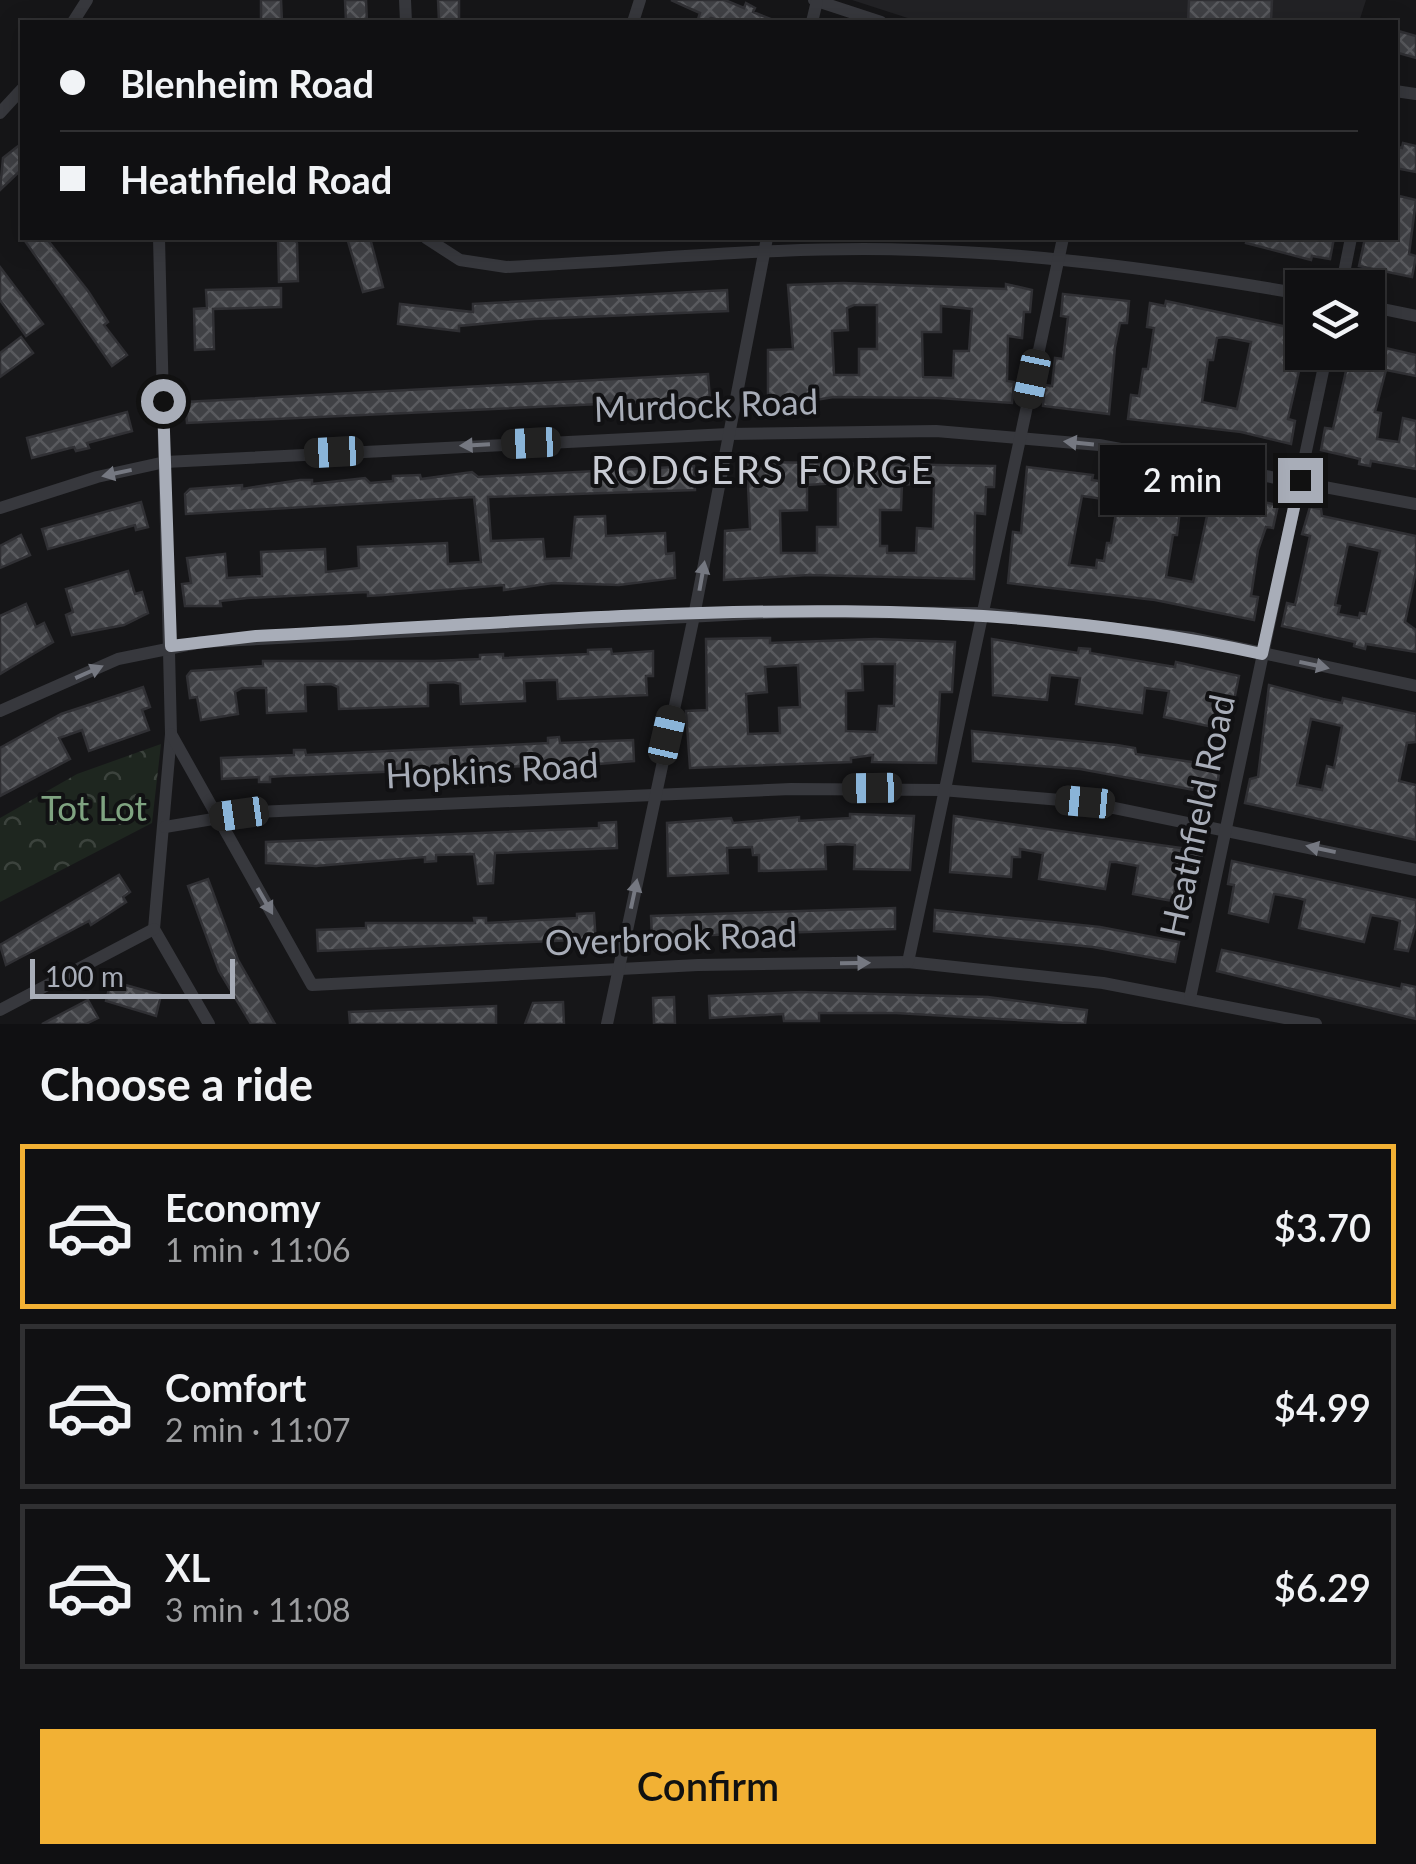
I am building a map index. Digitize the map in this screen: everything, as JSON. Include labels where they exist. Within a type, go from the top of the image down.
[{"type":"street","points":[[816,1],[875,20]]},
{"type":"street","points":[[0,113],[20,90]]},
{"type":"street","points":[[159,240],[171,734],[154,929],[210,1024]]},
{"type":"street","points":[[429,240],[460,260],[506,267],[914,250],[1059,257],[1285,291]]},
{"type":"street","points":[[607,1024],[694,616],[767,240]]},
{"type":"street","points":[[908,962],[1063,240]]},
{"type":"street","points":[[1344,270],[1351,240]]},
{"type":"street","points":[[1385,310],[1416,316]]},
{"type":"street","name":"Heathfield Road","points":[[1190,998],[1322,370]]},
{"type":"street","name":"Murdock Road","points":[[0,508],[96,477],[164,462],[728,434],[936,431],[1154,454],[1416,504]]},
{"type":"street","points":[[0,711],[118,659],[171,646],[256,636],[694,616],[982,613],[1193,638],[1416,686]]},
{"type":"street","name":"Overbrook Road","points":[[171,734],[312,985],[618,970],[908,962],[1034,972],[1316,1024]]},
{"type":"street","name":"Hopkins Road","points":[[165,827],[216,817],[654,794],[807,788],[942,790],[1085,802],[1416,870]]},
{"type":"street","points":[[0,1010],[154,929]]},
{"type":"shaded area","points":[[852,0],[1366,0],[1360,20],[914,20]]},
{"type":"green space","name":"Tot Lot","points":[[161,744],[152,823],[0,902],[0,818],[77,774]]},
{"type":"building","points":[[261,0],[281,0],[282,20],[261,20]]},
{"type":"building","points":[[345,0],[366,0],[367,20],[346,20]]},
{"type":"building","points":[[438,0],[459,0],[459,20],[439,20]]},
{"type":"building","points":[[671,0],[725,0],[744,8],[746,3],[755,8],[753,12],[773,20],[701,20],[700,13]]},
{"type":"building","points":[[1189,0],[1272,0],[1271,20],[1188,20]]},
{"type":"building","points":[[1398,31],[1416,36],[1416,58],[1398,53]]},
{"type":"building","points":[[1403,143],[1416,146],[1416,172],[1398,169],[1398,147],[1402,148]]},
{"type":"building","points":[[20,145],[20,171],[0,190],[3,158]]},
{"type":"building","points":[[1398,196],[1416,200],[1409,254],[1416,256],[1412,277],[1359,266],[1365,240],[1398,240]]},
{"type":"building","points":[[24,240],[48,240],[88,291],[108,322],[104,325],[127,355],[112,366]]},
{"type":"building","points":[[278,240],[295,240],[298,281],[279,282]]},
{"type":"building","points":[[348,240],[371,240],[383,287],[363,292]]},
{"type":"building","points":[[1334,240],[1330,259],[1312,256],[1311,260],[1246,243]]},
{"type":"building","points":[[0,267],[43,324],[26,336],[0,300]]},
{"type":"building","points":[[843,283],[1006,289],[1006,284],[1032,290],[1030,312],[1024,312],[1022,338],[1008,336],[1007,381],[1014,382],[1012,403],[938,398],[834,397],[796,403],[796,398],[768,399],[768,350],[793,349],[788,285]],"holes":[[[877,305],[877,349],[859,349],[859,375],[834,375],[832,331],[848,330],[847,308]],[[941,306],[972,309],[969,351],[954,351],[953,378],[923,377],[922,332],[941,332]]]},
{"type":"building","points":[[281,288],[281,307],[213,309],[214,349],[195,350],[194,309],[207,308],[206,290]]},
{"type":"building","points":[[727,290],[728,311],[534,319],[459,326],[459,331],[398,324],[400,304],[473,312],[473,304]]},
{"type":"building","points":[[1063,294],[1129,301],[1127,323],[1120,323],[1115,347],[1109,414],[1043,406],[1045,385],[1052,386],[1055,358],[1063,359],[1068,317],[1061,316]]},
{"type":"building","points":[[1166,301],[1285,326],[1285,370],[1299,370],[1288,419],[1295,421],[1291,444],[1241,432],[1128,419],[1131,395],[1139,396],[1143,369],[1148,369],[1154,328],[1147,327],[1150,303],[1165,306]],"holes":[[[1217,338],[1251,342],[1237,409],[1202,402],[1208,360],[1213,360]]]},
{"type":"building","points":[[21,337],[33,353],[0,377],[0,353]]},
{"type":"building","points":[[1385,348],[1416,355],[1416,376],[1386,370],[1375,412],[1381,413],[1377,439],[1399,442],[1403,418],[1416,421],[1416,469],[1371,461],[1370,466],[1359,464],[1360,459],[1321,450],[1325,428],[1333,429],[1346,370],[1385,370]]},
{"type":"building","points":[[708,374],[710,399],[187,423],[185,402]]},
{"type":"building","points":[[127,412],[132,431],[87,443],[89,448],[76,451],[74,447],[32,458],[27,438]]},
{"type":"building","points":[[747,463],[995,466],[994,487],[986,487],[985,514],[975,513],[974,579],[809,575],[724,580],[725,531],[750,529]],"holes":[[[838,483],[838,527],[817,527],[817,553],[781,553],[780,511],[807,510],[807,485]],[[902,484],[934,485],[933,529],[917,528],[916,553],[887,553],[887,546],[880,546],[880,510],[901,510]]]},
{"type":"building","points":[[694,466],[695,490],[488,497],[491,541],[543,539],[545,559],[571,558],[575,517],[605,516],[606,536],[665,533],[666,554],[674,553],[675,578],[619,585],[553,583],[504,590],[504,585],[368,596],[368,592],[247,598],[220,601],[221,606],[185,606],[182,584],[191,583],[187,558],[225,554],[227,578],[262,576],[261,552],[325,549],[326,572],[359,568],[358,547],[447,543],[448,564],[481,562],[474,497],[186,514],[185,494],[190,489],[242,485],[242,489],[300,480],[312,480],[312,484],[365,478],[370,483],[393,481],[393,476],[420,475],[421,479],[472,472],[478,477]]},
{"type":"building","points":[[1027,467],[1093,475],[1092,480],[1112,483],[1114,475],[1192,488],[1188,511],[1180,510],[1166,577],[1193,582],[1212,492],[1278,505],[1273,528],[1266,527],[1258,550],[1251,596],[1258,597],[1254,620],[1155,600],[1008,583],[1013,532],[1021,533]],"holes":[[[1082,496],[1118,501],[1104,561],[1097,560],[1096,568],[1069,565]]]},
{"type":"building","points":[[141,502],[148,527],[136,530],[135,525],[48,549],[42,529]]},
{"type":"building","points":[[1310,507],[1321,509],[1322,516],[1416,536],[1416,571],[1405,622],[1416,630],[1416,652],[1366,644],[1365,649],[1354,646],[1355,642],[1282,626],[1287,603],[1295,605],[1310,536],[1302,534]],"holes":[[[1348,544],[1380,551],[1366,614],[1360,613],[1359,618],[1338,614],[1340,606],[1335,605]]]},
{"type":"building","points":[[21,535],[30,555],[0,568],[0,546]]},
{"type":"building","points":[[128,571],[135,594],[142,592],[148,613],[124,625],[72,635],[66,615],[73,612],[66,589]]},
{"type":"building","points":[[26,604],[36,627],[44,623],[53,642],[0,674],[0,616]]},
{"type":"building","points":[[770,638],[770,643],[875,639],[955,642],[952,692],[940,692],[936,763],[872,762],[873,755],[851,758],[851,762],[690,768],[686,711],[707,710],[706,639]],"holes":[[[862,664],[895,664],[894,706],[879,706],[877,732],[846,731],[846,691],[863,690]],[[798,665],[800,707],[779,708],[780,733],[748,734],[746,694],[767,692],[765,667]]]},
{"type":"building","points":[[992,639],[1078,653],[1079,648],[1090,649],[1090,653],[1175,667],[1176,662],[1239,676],[1228,730],[1164,717],[1169,691],[1145,688],[1142,713],[1076,704],[1080,678],[1050,675],[1047,700],[993,695]]},
{"type":"building","points":[[611,649],[612,654],[653,651],[653,676],[646,676],[647,695],[558,699],[557,680],[524,681],[525,701],[461,704],[460,684],[428,683],[428,706],[339,709],[338,687],[305,685],[306,711],[267,713],[266,688],[242,688],[235,692],[238,714],[201,720],[197,697],[190,698],[187,676],[191,671],[263,666],[263,661],[434,661],[480,659],[480,655],[503,654],[503,658],[588,654],[588,650]]},
{"type":"building","points":[[1269,685],[1342,703],[1343,698],[1416,714],[1416,742],[1407,743],[1399,781],[1416,785],[1416,840],[1245,803],[1250,779],[1258,777]],"holes":[[[1311,719],[1342,726],[1334,768],[1327,766],[1322,790],[1297,785]]]},
{"type":"building","points":[[143,687],[150,707],[142,710],[149,730],[89,751],[82,730],[59,738],[70,759],[0,796],[0,748],[61,714]]},
{"type":"building","points":[[972,731],[1117,745],[1135,748],[1136,754],[1220,766],[1216,794],[1080,769],[973,761]]},
{"type":"building","points":[[559,737],[560,743],[633,740],[634,761],[526,770],[526,766],[283,776],[270,777],[270,782],[259,782],[259,777],[222,779],[221,758],[294,755],[294,750],[305,750],[306,755],[548,743],[548,738]]},
{"type":"building","points":[[850,814],[914,816],[910,870],[854,869],[855,845],[842,844],[825,845],[826,869],[759,871],[759,855],[753,855],[752,847],[727,848],[728,873],[668,876],[667,823],[731,818],[733,823],[799,817],[799,821],[850,818]]},
{"type":"building","points":[[954,816],[1188,849],[1202,855],[1198,879],[1177,877],[1173,901],[1133,894],[1138,866],[1116,862],[1110,862],[1105,889],[1039,879],[1043,853],[1020,849],[1020,857],[1012,857],[1011,877],[950,872]]},
{"type":"building","points":[[616,822],[617,848],[495,853],[493,883],[478,884],[474,854],[436,855],[436,861],[425,862],[425,857],[316,866],[266,863],[266,842],[599,828],[599,823]]},
{"type":"building","points":[[1232,861],[1416,900],[1416,924],[1408,951],[1395,949],[1400,921],[1394,919],[1371,915],[1364,942],[1299,928],[1305,900],[1298,898],[1274,894],[1268,922],[1229,913],[1234,885],[1228,884]]},
{"type":"building","points":[[119,875],[130,892],[123,897],[126,902],[91,925],[89,921],[6,965],[0,945]]},
{"type":"building","points":[[208,879],[238,960],[275,1024],[251,1024],[219,971],[188,886]]},
{"type":"building","points":[[895,908],[895,929],[652,937],[651,916]]},
{"type":"building","points":[[935,910],[1100,927],[1179,942],[1175,962],[1093,947],[934,931]]},
{"type":"building","points":[[594,913],[596,944],[577,945],[576,940],[318,951],[317,930],[366,928],[366,923],[475,923],[474,918],[486,918],[486,923],[577,918],[577,914]]},
{"type":"building","points":[[1222,950],[1401,989],[1402,984],[1416,987],[1416,1019],[1217,971]]},
{"type":"building","points":[[111,981],[161,995],[156,1016],[106,1001]]},
{"type":"building","points":[[800,992],[988,997],[1087,1010],[1085,1024],[896,1013],[819,1013],[819,1021],[784,1021],[783,1014],[710,1018],[709,996]]},
{"type":"building","points":[[674,997],[675,1024],[654,1024],[653,998]]},
{"type":"building","points":[[88,1000],[98,1018],[86,1024],[42,1024]]},
{"type":"building","points":[[563,1002],[564,1024],[525,1024],[533,1003]]},
{"type":"building","points":[[496,1006],[496,1024],[350,1024],[349,1012]]},
{"type":"district","name":"RODGERS FORGE","points":[[763,471]]},
{"type":"route","points":[[163,401],[171,646],[256,636],[874,611],[982,613],[1063,621],[1193,638],[1262,654],[1300,480]]}]
